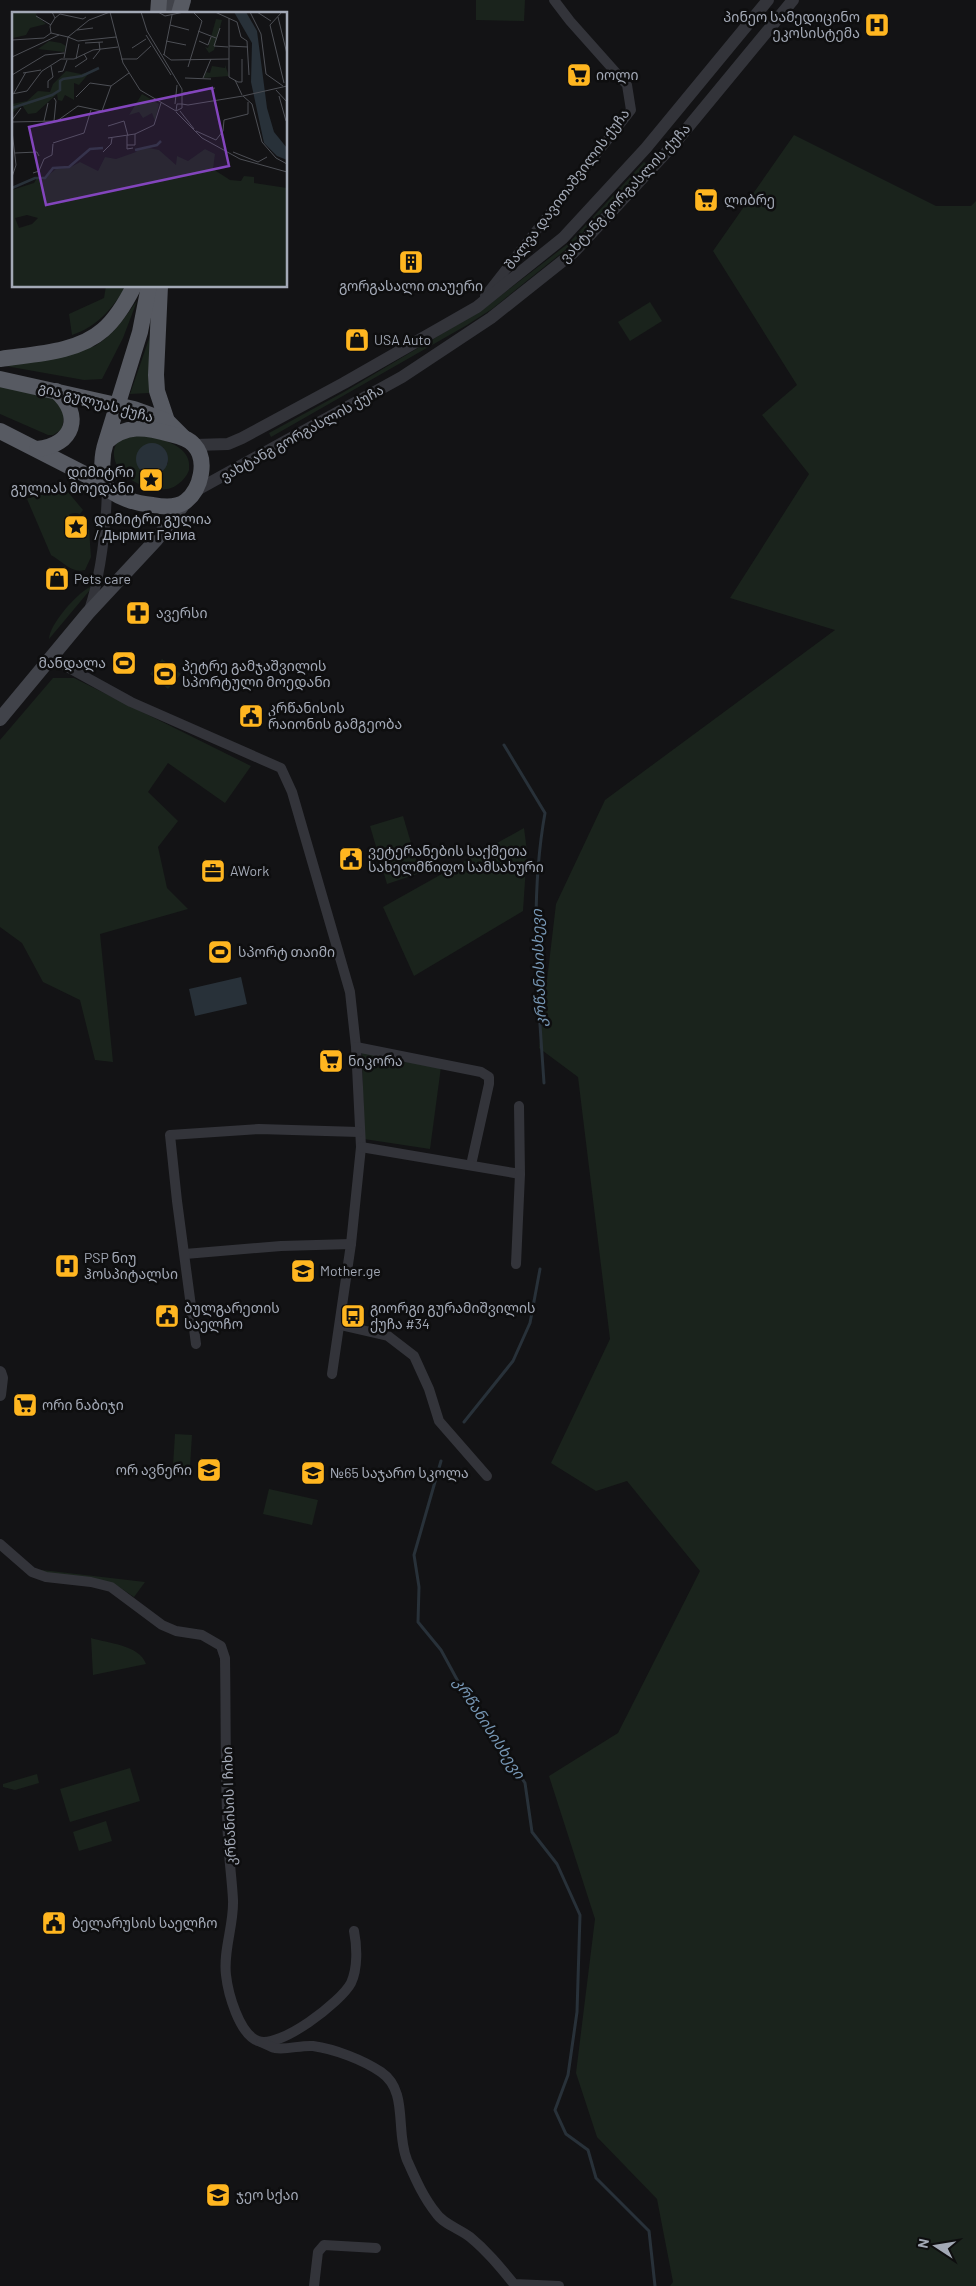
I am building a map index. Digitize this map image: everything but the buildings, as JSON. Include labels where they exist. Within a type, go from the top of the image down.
[{"type":"highway","points":[[0,359],[68,347],[94,338],[113,320],[133,288]]},
{"type":"highway","points":[[106,486],[102,467],[106,442],[140,332],[149,288]]},
{"type":"highway","points":[[160,288],[156,375],[157,391],[166,421]]},
{"type":"highway","name":"გია გულუას ქუჩა","points":[[0,379],[118,405],[166,421],[190,442]]},
{"type":"highway","points":[[37,449],[57,445],[70,428],[71,416],[68,405],[56,391]]},
{"type":"highway","points":[[0,431],[130,500],[148,505],[171,506],[190,496],[200,482],[202,464],[190,442],[150,428],[137,427],[121,431],[106,442]]},
{"type":"main road","name":"ვახტანგ გორგასლის ქუჩა","points":[[0,719],[88,613],[156,540],[190,496]]},
{"type":"street","name":"შალვა დავითაშვილის ქუჩა","points":[[477,307],[631,110],[627,85],[570,21],[554,0]]},
{"type":"street","name":"ვახტანგ გორგასლის ქუჩა","points":[[190,442],[228,444],[242,438],[344,383],[477,307],[563,238],[646,148],[768,0]]},
{"type":"street","name":"ვახტანგ გორგასლის ქუჩა","points":[[190,496],[402,377],[491,318],[574,252],[670,148],[793,0]]},
{"type":"street","name":"ვახტანგ გორგასლის ქუჩა","points":[[88,613],[99,573],[107,514],[106,486]]},
{"type":"street","points":[[51,658],[131,702],[281,768],[292,792],[350,992],[356,1047],[361,1147],[351,1244],[332,1374]]},
{"type":"street","points":[[356,1047],[481,1072],[489,1077],[471,1165]]},
{"type":"street","points":[[516,1264],[520,1174],[519,1106]]},
{"type":"street","points":[[196,1344],[185,1254],[176,1201],[170,1135],[259,1129],[359,1132]]},
{"type":"street","points":[[361,1147],[520,1174]]},
{"type":"street","points":[[185,1254],[281,1246],[351,1244]]},
{"type":"street","points":[[340,1324],[388,1336],[414,1356],[429,1389],[439,1421],[487,1476]]},
{"type":"street","points":[[0,1372],[2,1378],[0,1395]]},
{"type":"street","name":"კრწანისის I ჩიხი","points":[[0,1544],[32,1572],[46,1577],[92,1582],[111,1587],[162,1625],[176,1631],[202,1635],[221,1646],[225,1658],[228,1839],[233,1902],[226,1974],[233,2008],[250,2036],[259,2041]]},
{"type":"street","points":[[259,2041],[269,2042],[297,2030],[338,2000],[352,1980],[357,1946],[354,1931]]},
{"type":"street","points":[[259,2041],[276,2048],[313,2046],[369,2065],[382,2073],[393,2083],[398,2092],[401,2140],[404,2153],[420,2189],[437,2215],[469,2236],[490,2255],[514,2284],[559,2286]]},
{"type":"street","points":[[314,2286],[318,2252],[324,2245],[376,2248]]},
{"type":"shaded area","points":[[476,0],[525,0],[524,21],[476,20]]},
{"type":"shaded area","points":[[794,135],[936,206],[971,206],[976,201],[976,2286],[670,2286],[673,2282],[657,2199],[597,2137],[576,2073],[595,1919],[549,1776],[618,1733],[700,1571],[627,1481],[596,1491],[551,1463],[610,1339],[578,1077],[539,1048],[556,904],[605,800],[835,630],[730,598],[809,474],[762,415],[797,385],[713,251]]},
{"type":"shaded area","points":[[644,162],[647,164],[569,247],[492,309],[271,437],[269,433],[344,392],[482,310],[569,243]]},
{"type":"shaded area","points":[[106,288],[125,288],[104,316],[81,332],[72,335],[69,314],[104,298]]},
{"type":"shaded area","points":[[137,301],[123,338],[102,379],[84,380],[0,365],[95,346],[113,331]]},
{"type":"shaded area","points":[[650,302],[662,321],[630,341],[618,322]]},
{"type":"shaded area","points":[[150,336],[149,393],[130,394]]},
{"type":"shaded area","points":[[0,384],[57,398],[65,410],[62,429],[53,435],[48,435],[0,414]]},
{"type":"shaded area","points":[[126,432],[166,441],[184,452],[189,460],[189,470],[182,481],[171,488],[153,489],[143,486],[125,475],[115,460],[114,451],[117,443]],"holes":[[[163,447],[167,454],[168,463],[157,475],[148,475],[141,471]]]},
{"type":"shaded area","points":[[152,443],[158,444],[163,448],[167,453],[167,465],[163,470],[158,474],[152,475],[146,474],[141,470],[137,465],[136,459],[137,453],[141,448],[146,444]]},
{"type":"shaded area","points":[[50,484],[67,491],[83,510],[80,514],[73,513],[67,516],[64,526],[65,530],[71,534],[89,529],[91,557],[85,570],[71,569],[51,555],[27,499]]},
{"type":"shaded area","points":[[90,587],[90,590],[49,639],[50,633],[65,610],[78,596]]},
{"type":"shaded area","name":"პეტრე გამჯაშვილის სპორტული მოედანი","points":[[162,659],[181,674],[168,689],[150,674]]},
{"type":"shaded area","points":[[53,678],[74,678],[251,766],[225,803],[168,763],[148,792],[178,821],[158,847],[167,888],[188,909],[100,934],[113,1062],[95,1060],[80,1000],[43,982],[22,943],[0,927],[0,740]]},
{"type":"shaded area","points":[[403,816],[420,873],[387,884],[370,826]]},
{"type":"shaded area","points":[[524,828],[527,851],[523,911],[414,976],[383,907]]},
{"type":"shaded area","points":[[241,977],[247,1004],[195,1016],[189,989]]},
{"type":"shaded area","points":[[362,1052],[441,1067],[430,1149],[364,1139]]},
{"type":"shaded area","points":[[175,1434],[192,1435],[190,1467],[173,1466]]},
{"type":"shaded area","points":[[269,1489],[318,1500],[312,1525],[263,1514]]},
{"type":"shaded area","points":[[40,1570],[145,1582],[134,1597],[119,1587],[40,1573]]},
{"type":"shaded area","points":[[91,1638],[130,1649],[143,1658],[146,1664],[93,1675]]},
{"type":"shaded area","points":[[130,1768],[140,1801],[70,1822],[60,1789]]},
{"type":"shaded area","points":[[37,1774],[39,1783],[15,1790],[3,1787],[3,1784]]},
{"type":"shaded area","points":[[106,1821],[112,1841],[79,1851],[73,1832]]},
{"type":"waterway","name":"კრწანისისხევი","points":[[504,745],[545,813],[540,846],[536,914],[537,981],[544,1083]]},
{"type":"waterway","name":"კრწანისისხევი","points":[[464,1422],[513,1361],[530,1323],[540,1269]]},
{"type":"waterway","name":"კრწანისისხევი","points":[[441,1461],[414,1555],[419,1587],[418,1622],[441,1650],[466,1696],[525,1783],[532,1832],[557,1864],[580,1915],[577,2012],[568,2075],[555,2110],[566,2134],[588,2150],[596,2178],[649,2231],[655,2286]]},
{"type":"place","name":"პინეო სამედიცინო ეკოსისტემა","points":[[877,25]]},
{"type":"place","name":"იოლი","points":[[579,75]]},
{"type":"place","name":"ლიბრე","points":[[706,200]]},
{"type":"place","name":"გორგასალი თაუერი","points":[[411,262]]},
{"type":"place","name":"USA Auto","points":[[357,340]]},
{"type":"place","name":"დიმიტრი გულიას მოედანი","points":[[151,480]]},
{"type":"place","name":"დიმიტრი გულია / Дырмит Гәлиа","points":[[76,527]]},
{"type":"place","name":"Pets care","points":[[57,579]]},
{"type":"place","name":"ავერსი","points":[[138,613]]},
{"type":"place","name":"მანდალა","points":[[124,663]]},
{"type":"place","name":"პეტრე გამჯაშვილის სპორტული მოედანი","points":[[165,674]]},
{"type":"place","name":"კრწანისის რაიონის გამგეობა","points":[[251,716]]},
{"type":"place","name":"ვეტერანების საქმეთა სახელმწიფო სამსახური","points":[[351,859]]},
{"type":"place","name":"AWork","points":[[213,871]]},
{"type":"place","name":"სპორტ თაიმი","points":[[220,952]]},
{"type":"place","name":"ნიკორა","points":[[331,1061]]},
{"type":"place","name":"PSP ნიუ ჰოსპიტალსი","points":[[67,1266]]},
{"type":"place","name":"Mother.ge","points":[[303,1271]]},
{"type":"place","name":"ბულგარეთის საელჩო","points":[[167,1316]]},
{"type":"place","name":"გიორგი გურამიშვილის ქუჩა #34","points":[[353,1316]]},
{"type":"place","name":"ორი ნაბიჯი","points":[[25,1405]]},
{"type":"place","name":"ორ ავნერი","points":[[209,1470]]},
{"type":"place","name":"№65 საჯარო სკოლა","points":[[313,1473]]},
{"type":"place","name":"ბელარუსის საელჩო","points":[[54,1923]]},
{"type":"place","name":"ჯეო სქაი","points":[[218,2195]]}]
